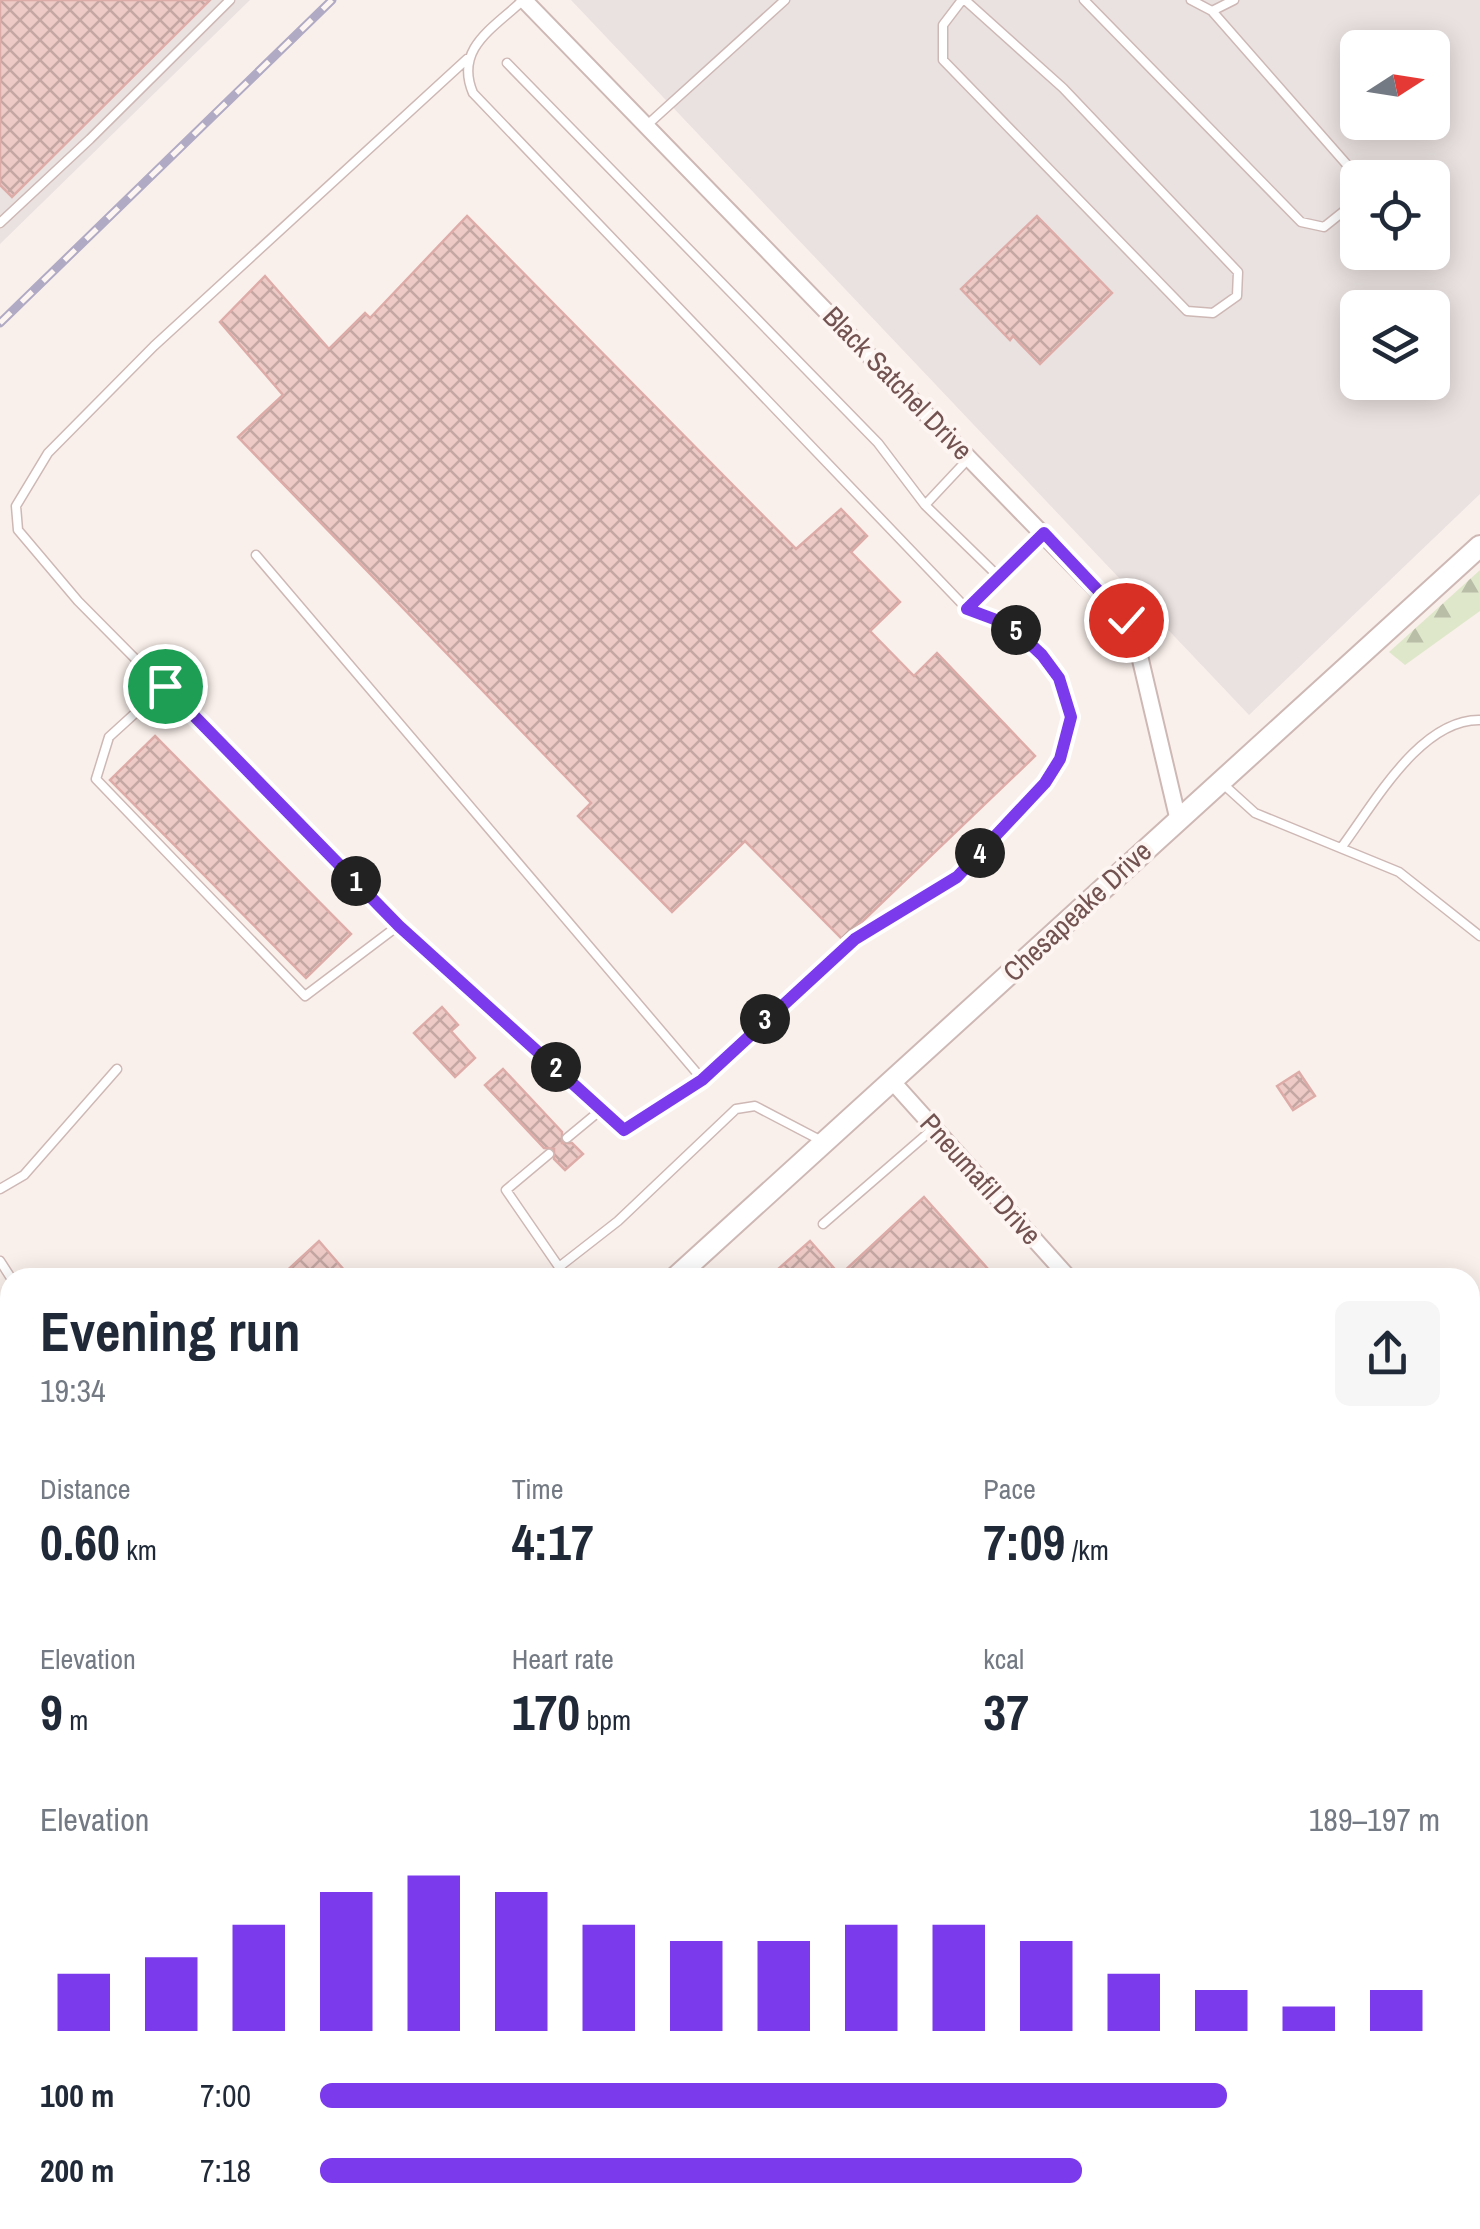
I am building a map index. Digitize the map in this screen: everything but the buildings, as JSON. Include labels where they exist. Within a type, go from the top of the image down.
[{"type":"street","name":"Black Satchel Drive","points":[[532,3],[1131,628],[1178,819]]},
{"type":"street","name":"Chesapeake Drive","points":[[686,1268],[1480,546]]},
{"type":"street","name":"Pneumafil Drive","points":[[892,1081],[1060,1268]]},
{"type":"lane","points":[[0,223],[230,0]]},
{"type":"lane","points":[[646,126],[785,0]]},
{"type":"lane","points":[[963,0],[1063,88],[1238,272],[1237,296],[1213,314],[1187,311],[943,60],[943,25],[963,0]]},
{"type":"lane","points":[[1084,0],[1300,222],[1324,227],[1349,207],[1350,166],[1212,11],[1191,0]]},
{"type":"lane","points":[[1212,11],[1234,0]]},
{"type":"lane","points":[[467,59],[467,80],[472,93],[967,609],[1010,625],[1042,655],[1059,678],[1071,717],[1060,759],[1045,783],[957,877],[855,939],[702,1080],[624,1130],[399,926],[78,600],[18,530],[16,506],[48,453],[154,346],[467,59],[474,46],[532,3]]},
{"type":"lane","points":[[507,63],[878,443],[926,504],[999,577]]},
{"type":"lane","points":[[926,504],[970,457]]},
{"type":"lane","points":[[967,609],[1044,533]]},
{"type":"lane","points":[[256,555],[702,1080]]},
{"type":"lane","points":[[165,686],[110,738],[96,779],[305,996],[399,926]]},
{"type":"lane","points":[[1341,848],[1418,746],[1460,720],[1480,720]]},
{"type":"lane","points":[[1219,781],[1256,813],[1399,872],[1480,936]]},
{"type":"lane","points":[[0,1188],[24,1176],[117,1069]]},
{"type":"lane","points":[[550,1154],[506,1190],[559,1267],[618,1221],[736,1109],[755,1106],[824,1142]]},
{"type":"lane","points":[[567,1138],[602,1109]]},
{"type":"lane","points":[[823,1224],[934,1128]]},
{"type":"shaded area","points":[[0,0],[250,0],[0,244]]},
{"type":"shaded area","points":[[571,0],[1480,0],[1480,494],[1249,715]]},
{"type":"green space","points":[[1480,570],[1480,611],[1405,665],[1389,652]]},
{"type":"railway","points":[[0,323],[332,0]]},
{"type":"route","points":[[165,686],[399,926],[624,1130],[702,1080],[855,939],[957,877],[1045,783],[1060,759],[1071,717],[1059,678],[1042,655],[1010,625],[967,609],[1044,533],[1126,620]]}]
